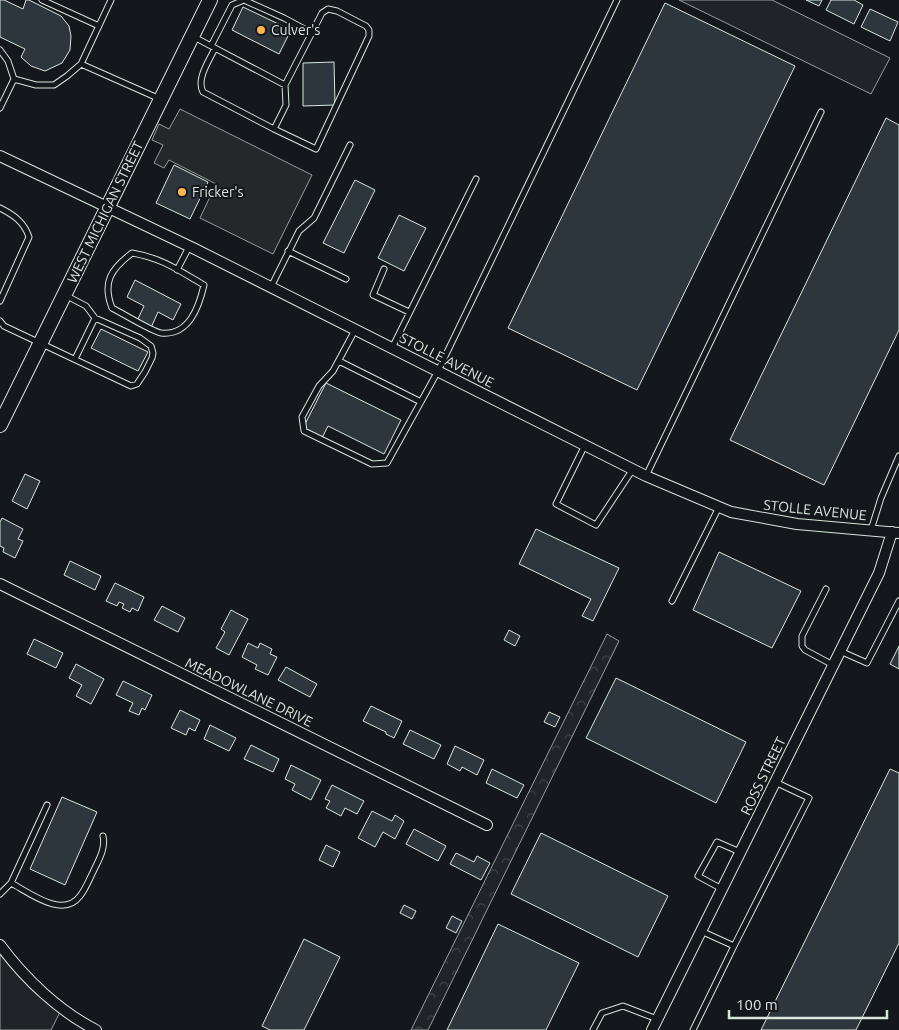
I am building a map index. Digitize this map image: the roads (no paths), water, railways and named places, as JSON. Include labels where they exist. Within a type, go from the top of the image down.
[{"type":"main road","name":"WEST MICHIGAN STREET","points":[[2,418],[41,344],[210,0]]},
{"type":"street","name":"STOLLE AVENUE","points":[[0,156],[270,287],[646,476],[731,512],[797,524],[895,533]]},
{"type":"street","name":"ROSS STREET","points":[[652,1030],[879,573],[895,533]]},
{"type":"street","name":"MEADOWLANE DRIVE","points":[[0,584],[487,825]]},
{"type":"street","points":[[0,945],[26,976],[54,1001],[81,1022],[96,1030]]},
{"type":"lane","points":[[42,0],[99,26]]},
{"type":"lane","points":[[14,79],[36,85],[54,85],[67,76],[81,64],[112,0]]},
{"type":"lane","points":[[274,129],[286,105],[285,85],[312,33],[322,13],[328,9],[337,12],[366,26],[369,30],[369,36],[316,149],[274,129],[203,92],[201,78],[213,47],[232,5],[244,0],[312,33]]},
{"type":"lane","points":[[355,330],[334,370],[319,386],[302,417],[304,431],[372,464],[387,463],[438,371],[617,0]]},
{"type":"lane","points":[[193,37],[285,85]]},
{"type":"lane","points":[[0,50],[8,60],[14,79],[0,108]]},
{"type":"lane","points":[[81,64],[161,100]]},
{"type":"lane","points":[[646,476],[821,112]]},
{"type":"lane","points":[[270,287],[299,231],[314,218],[350,145]]},
{"type":"lane","points":[[392,348],[476,179]]},
{"type":"lane","points":[[0,208],[14,216],[26,227],[29,237],[0,301]]},
{"type":"lane","points":[[177,270],[189,247]]},
{"type":"lane","points":[[288,251],[346,279]]},
{"type":"lane","points":[[132,253],[150,256],[177,270],[204,286],[199,304],[190,321],[177,331],[160,333],[112,308],[107,294],[108,282],[118,264],[132,253]]},
{"type":"lane","points":[[384,269],[373,295],[409,312]]},
{"type":"lane","points":[[0,320],[4,326],[74,360],[131,386],[137,384],[152,358],[151,346],[140,338],[95,318],[86,306],[64,295]]},
{"type":"lane","points":[[74,360],[95,318]]},
{"type":"lane","points":[[339,361],[421,402]]},
{"type":"lane","points":[[585,445],[556,504],[596,525],[633,469]]},
{"type":"lane","points":[[871,530],[881,498],[899,456]]},
{"type":"lane","points":[[672,601],[720,507]]},
{"type":"lane","points":[[826,588],[802,636],[802,646],[805,650],[834,665]]},
{"type":"lane","points":[[840,651],[867,663],[899,601]]},
{"type":"lane","points":[[694,1030],[809,798],[775,782]]},
{"type":"lane","points":[[0,894],[12,883],[47,805]]},
{"type":"lane","points":[[12,883],[59,906],[71,905],[80,897],[92,875],[105,845],[103,836]]},
{"type":"lane","points":[[723,889],[698,876],[718,842],[740,852]]},
{"type":"lane","points":[[702,931],[734,946]]},
{"type":"lane","points":[[593,1030],[602,1013],[624,1006],[658,1020]]},
{"type":"place","name":"Culver's","points":[[261,30]]},
{"type":"place","name":"Fricker's","points":[[182,192]]}]
